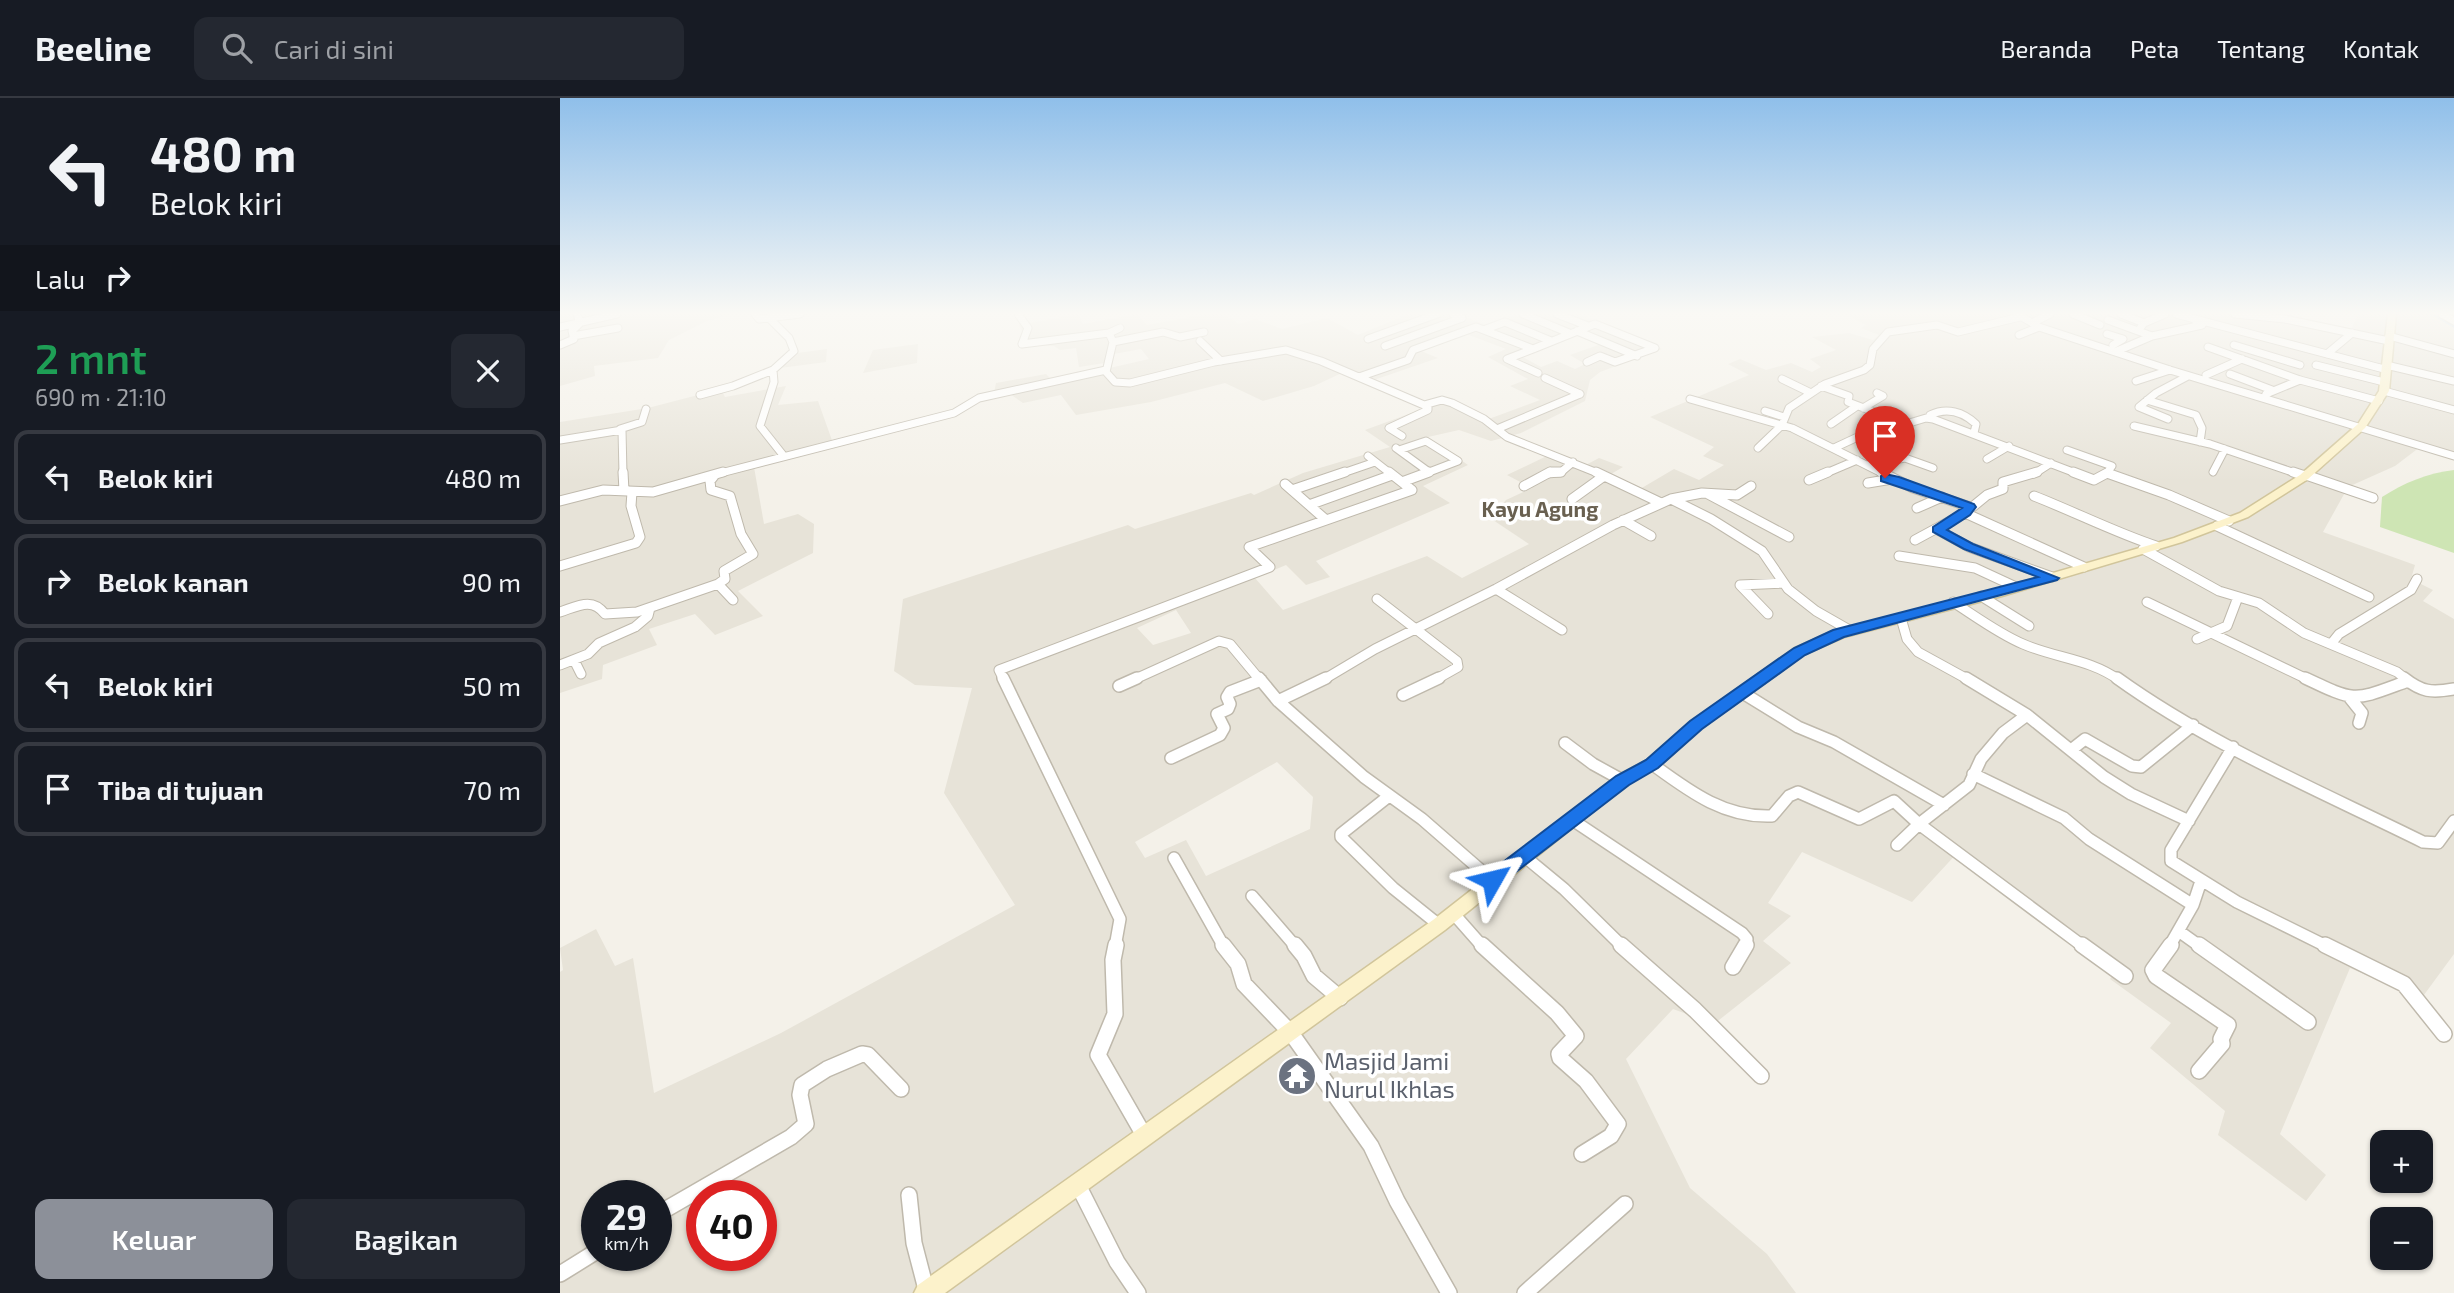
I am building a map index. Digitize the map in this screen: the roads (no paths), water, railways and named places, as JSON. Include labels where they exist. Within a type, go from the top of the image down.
[{"type":"street","points":[[700,395],[773,370],[774,382],[760,426],[783,455]]},
{"type":"street","points":[[560,500],[603,490],[653,492],[783,455],[954,413],[979,398],[1107,370],[1112,381],[1130,383],[1182,370]]},
{"type":"street","points":[[1339,370],[1408,399],[1428,404],[1445,400],[1484,419],[1507,437],[1573,462],[1659,502]]},
{"type":"street","points":[[1359,377],[1380,370]]},
{"type":"street","points":[[1497,429],[1580,394],[1530,370]]},
{"type":"street","points":[[1758,448],[1783,421],[1789,408],[1821,386],[1864,370]]},
{"type":"street","points":[[2136,381],[2147,375],[2159,376],[2172,370],[2454,456]]},
{"type":"street","points":[[2206,375],[2218,370]]},
{"type":"street","points":[[2276,370],[2300,380]]},
{"type":"street","points":[[2335,370],[2383,382]]},
{"type":"street","points":[[2359,370],[2454,410]]},
{"type":"street","points":[[909,1195],[914,1243],[927,1293],[1340,998],[1439,925],[1570,819],[1622,780],[1652,764],[1696,725],[1800,651],[1851,631],[2052,578],[2244,515],[2306,475],[2362,426],[2383,382],[2385,370]]},
{"type":"street","points":[[2257,384],[2286,373]]},
{"type":"street","points":[[2230,374],[2272,390]]},
{"type":"street","points":[[2168,419],[2139,407],[2188,376]]},
{"type":"street","points":[[1782,379],[1811,393]]},
{"type":"street","points":[[2261,397],[2300,380],[2383,382],[2442,379],[2454,382]]},
{"type":"street","points":[[1821,386],[1849,396],[1847,401],[1894,420],[1906,424],[1929,418],[2094,480],[2099,480],[2112,466],[2067,450]]},
{"type":"street","points":[[1831,424],[1883,397],[1877,393]]},
{"type":"street","points":[[1690,399],[1783,421]]},
{"type":"street","points":[[2147,400],[2196,415],[2202,428],[2200,442]]},
{"type":"street","points":[[1402,436],[1389,428],[1423,414],[1428,410],[1428,404]]},
{"type":"street","points":[[560,440],[620,429],[642,422],[646,408]]},
{"type":"street","points":[[1930,415],[1943,410],[1967,416],[1976,424],[1974,433]]},
{"type":"street","points":[[1765,411],[1895,479],[1968,510],[2084,567]]},
{"type":"street","points":[[1834,448],[1894,420]]},
{"type":"street","points":[[2134,426],[2225,449],[2373,499]]},
{"type":"street","points":[[560,566],[636,543],[640,537],[628,491],[620,429]]},
{"type":"street","points":[[1309,505],[1397,478],[1429,472],[1458,461],[1426,441],[1398,449],[1429,472]]},
{"type":"street","points":[[1987,459],[2009,446]]},
{"type":"street","points":[[2213,472],[2225,449]]},
{"type":"street","points":[[1867,465],[1905,458],[1933,468]]},
{"type":"street","points":[[1146,1137],[1098,1055],[1115,1014],[1113,960],[1120,919],[999,670],[1270,567],[1249,547],[1412,490],[1371,459],[1288,487],[1326,520]]},
{"type":"street","points":[[1809,480],[1857,460]]},
{"type":"street","points":[[1524,486],[1551,471],[1560,473],[1573,462]]},
{"type":"street","points":[[1915,540],[1938,530],[2003,489],[2003,482],[2034,474],[2052,463]]},
{"type":"street","points":[[2107,473],[2155,488],[2369,597]]},
{"type":"street","points":[[560,612],[589,603],[598,604],[605,614],[650,608],[657,603],[718,584],[725,579],[724,571],[747,561],[752,554],[741,534],[730,496],[711,490],[710,481],[714,475]]},
{"type":"street","points":[[1572,499],[1604,476]]},
{"type":"street","points":[[1868,483],[1882,478],[1895,479]]},
{"type":"street","points":[[1278,701],[1345,669],[1375,649],[1496,589],[1659,502],[1692,494],[1737,495],[1751,486]]},
{"type":"street","points":[[1708,494],[1789,537]]},
{"type":"street","points":[[2035,496],[2149,547],[2216,590],[2270,608],[2304,633],[2397,672],[2426,693],[2454,689]]},
{"type":"street","points":[[1917,508],[1942,498]]},
{"type":"street","points":[[1671,499],[1711,519],[1762,551],[1783,583],[1816,611],[1851,631]]},
{"type":"street","points":[[1623,520],[1651,536]]},
{"type":"street","points":[[1938,530],[1969,547],[2052,578]]},
{"type":"street","points":[[1899,556],[1975,568],[2016,587]]},
{"type":"street","points":[[2331,643],[2339,634],[2369,614],[2411,590],[2417,579]]},
{"type":"street","points":[[1768,614],[1740,585],[1783,583]]},
{"type":"street","points":[[718,584],[733,600]]},
{"type":"street","points":[[1496,589],[1562,630]]},
{"type":"street","points":[[1981,596],[2029,626]]},
{"type":"street","points":[[2197,639],[2227,626],[2238,597]]},
{"type":"street","points":[[1377,599],[1454,657],[1458,667],[1403,695]]},
{"type":"street","points":[[2147,602],[2330,691],[2350,698],[2362,698],[2407,681]]},
{"type":"street","points":[[1953,603],[2022,644],[2108,671],[2142,696],[2233,747],[2423,842],[2438,843],[2454,821]]},
{"type":"street","points":[[560,665],[588,654],[599,643],[635,627],[648,616],[650,608]]},
{"type":"street","points":[[1901,618],[1907,639],[1918,652],[1994,693],[2119,786],[2189,821]]},
{"type":"street","points":[[1119,686],[1222,641],[1230,644],[1278,701],[1492,880]]},
{"type":"street","points":[[574,660],[581,674]]},
{"type":"street","points":[[2454,677],[2454,683]]},
{"type":"street","points":[[1171,758],[1220,736],[1224,728],[1217,714],[1228,709],[1230,704],[1227,697],[1230,692],[1261,680]]},
{"type":"street","points":[[1743,693],[1798,727],[1834,742],[1944,805]]},
{"type":"street","points":[[2350,698],[2362,713],[2359,723]]},
{"type":"street","points":[[1897,845],[1969,785],[1975,766],[2003,733],[2027,715]]},
{"type":"street","points":[[2071,750],[2085,739],[2132,766],[2141,767],[2193,725]]},
{"type":"street","points":[[1565,743],[1622,780]]},
{"type":"street","points":[[2233,747],[2169,856],[2175,865],[2245,906],[2404,984],[2444,1034]]},
{"type":"street","points":[[1652,764],[1705,801],[1758,819],[1772,817],[1790,794],[1798,791],[1859,819],[1885,801],[1903,806],[1919,824],[2025,905],[2125,976]]},
{"type":"street","points":[[1973,774],[2064,818],[2089,839],[2193,905]]},
{"type":"street","points":[[1389,796],[1341,834],[1341,837],[1393,888],[1439,925]]},
{"type":"street","points":[[1570,819],[1592,831],[1742,933],[1747,939],[1747,946],[1744,955],[1733,967]]},
{"type":"street","points":[[1524,856],[1564,889],[1602,929],[1695,1010],[1761,1076]]},
{"type":"street","points":[[1174,858],[1225,949],[1238,964],[1244,984],[1291,1033],[1371,1146],[1397,1201],[1449,1293]]},
{"type":"street","points":[[2199,1071],[2213,1055],[2215,1048],[2222,1044],[2221,1038],[2228,1025],[2154,973],[2155,965],[2180,932],[2201,881]]},
{"type":"street","points":[[1252,896],[1304,956],[1314,975],[1340,998]]},
{"type":"street","points":[[1453,913],[1486,950],[1550,1006],[1576,1035],[1559,1054],[1560,1058],[1586,1081],[1618,1124],[1611,1136],[1582,1154]]},
{"type":"street","points":[[2180,932],[2308,1022]]},
{"type":"street","points":[[672,1206],[792,1137],[806,1124],[800,1091],[803,1084],[822,1071],[862,1054],[868,1055],[901,1089]]},
{"type":"street","points":[[1078,1185],[1116,1262],[1138,1293]]},
{"type":"street","points":[[1525,1293],[1625,1204]]},
{"type":"street","points":[[560,1274],[581,1261]]},
{"type":"place","name":"Masjid Jami Nurul Ikhlas","points":[[1297,1076]]},
{"type":"district","name":"Kayu Agung","points":[[1540,510]]}]
